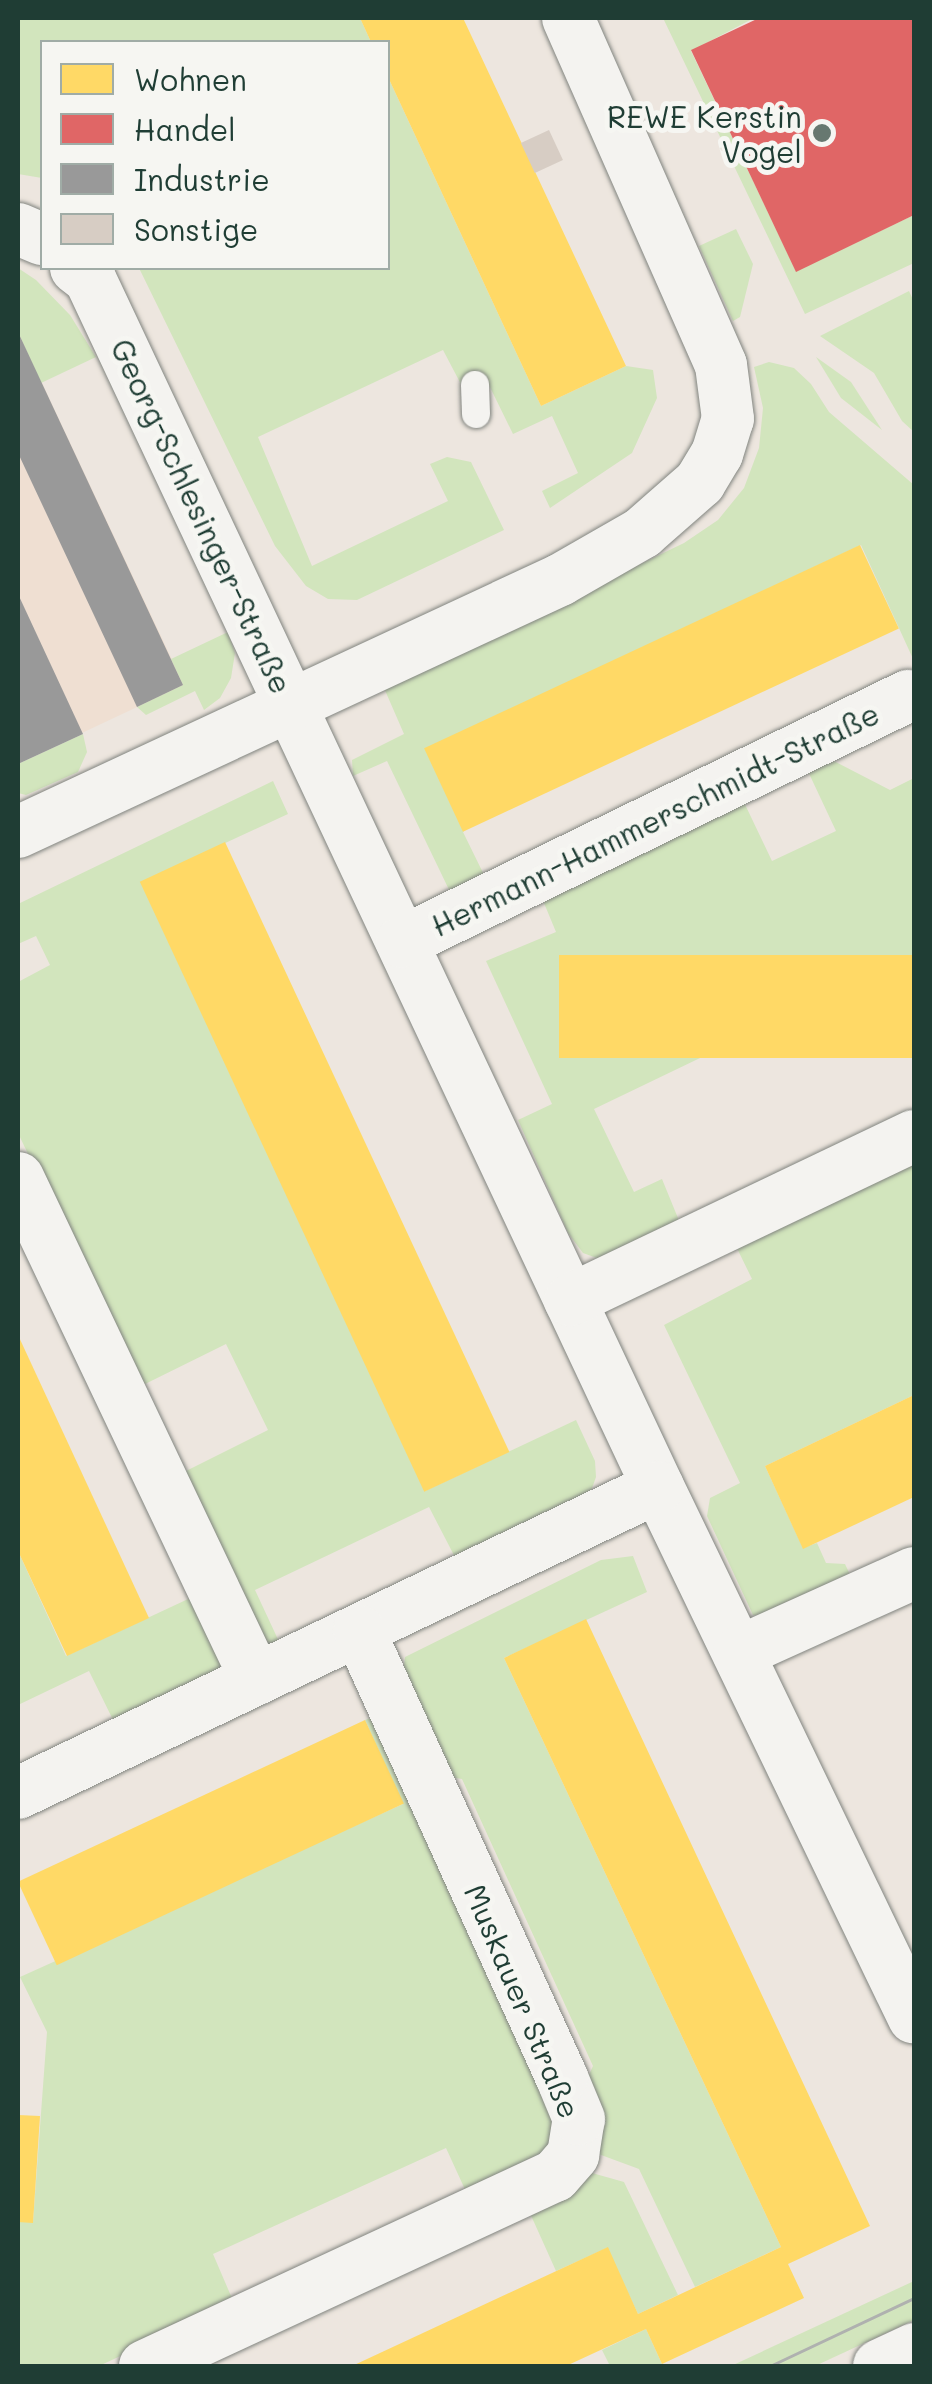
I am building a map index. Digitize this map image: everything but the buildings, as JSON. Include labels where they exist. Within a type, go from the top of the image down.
[{"type":"street","name":"Georg-Schlesinger-Straße","points":[[79,270],[90,279],[292,705],[553,583],[642,534],[700,482],[717,454],[728,419],[721,366],[568,18]]},
{"type":"street","name":"Hermann-Hammerschmidt-Straße","points":[[402,942],[908,696]]},
{"type":"street","points":[[18,832],[292,705]]},
{"type":"street","name":"Hermann-Hammerschmidt-Straße","points":[[292,705],[658,1488],[914,2018]]},
{"type":"street","points":[[570,1300],[914,1136]]},
{"type":"street","points":[[18,1178],[256,1679]]},
{"type":"street","points":[[18,1793],[658,1488]]},
{"type":"street","points":[[739,1652],[914,1572]]},
{"type":"street","name":"Muskauer Straße","points":[[145,2366],[554,2176],[573,2155],[579,2119],[574,2105],[358,1631]]},
{"type":"street","points":[[880,2366],[914,2350]]},
{"type":"lane","points":[[474,385],[476,414]]},
{"type":"shaded area","points":[[18,332],[184,685],[18,763]]},
{"type":"green space","points":[[18,18],[360,18],[370,40],[40,40],[40,178],[18,174]]},
{"type":"green space","points":[[663,18],[754,18],[691,51],[796,271],[914,215],[914,263],[805,314]]},
{"type":"green space","points":[[390,81],[541,406],[626,366],[653,370],[657,398],[632,453],[550,508],[542,491],[578,473],[552,416],[513,434],[487,381],[464,390],[443,350],[258,437],[312,566],[448,501],[430,464],[447,457],[471,462],[504,530],[357,600],[328,599],[306,586],[275,546],[140,270],[390,270]]},
{"type":"green space","points":[[736,229],[753,264],[740,317],[733,321],[699,246]]},
{"type":"green space","points":[[18,268],[36,280],[70,315],[96,357],[41,383],[18,332]]},
{"type":"green space","points":[[909,291],[914,302],[914,432],[902,421],[874,373],[820,336]]},
{"type":"green space","points":[[816,357],[851,382],[882,430],[841,398]]},
{"type":"green space","points":[[769,362],[794,368],[811,384],[829,412],[914,485],[914,661],[861,545],[776,585],[463,832],[487,881],[453,898],[387,761],[353,776],[352,760],[404,734],[384,688],[684,543],[718,520],[744,488],[759,448],[763,408],[754,367]]},
{"type":"green space","points":[[228,632],[235,653],[231,678],[220,698],[204,710],[195,691],[146,715],[137,707],[183,685],[171,659]]},
{"type":"green space","points":[[83,734],[87,752],[78,772],[26,795],[18,793],[18,764]]},
{"type":"green space","points":[[828,758],[890,790],[914,778],[914,955],[594,1109],[634,1192],[662,1179],[680,1223],[605,1261],[583,1253],[568,1233],[518,1120],[552,1104],[486,961],[556,932],[539,891],[741,796],[772,861],[836,831],[805,765]]},
{"type":"green space","points":[[273,781],[288,814],[141,882],[425,1491],[576,1420],[595,1461],[596,1477],[591,1491],[458,1563],[429,1507],[255,1590],[282,1648],[272,1653],[178,1475],[268,1430],[226,1344],[139,1387],[18,1133],[18,982],[50,965],[36,936],[18,944],[18,904]]},
{"type":"green space","points":[[914,1149],[914,1395],[765,1466],[803,1548],[817,1543],[826,1563],[845,1564],[855,1585],[783,1618],[753,1615],[707,1516],[710,1498],[740,1483],[664,1325],[752,1279],[731,1236]]},
{"type":"green space","points":[[18,1551],[66,1656],[201,1593],[233,1670],[117,1728],[89,1671],[18,1705]]},
{"type":"green space","points":[[633,1556],[647,1592],[504,1658],[781,2247],[695,2287],[639,2169],[593,2152],[583,2088],[593,2066],[462,1779],[438,1775],[401,1692],[405,1657],[601,1560]]},
{"type":"green space","points":[[381,1714],[560,2120],[543,2160],[468,2196],[446,2148],[213,2254],[234,2303],[99,2366],[18,2366],[18,2222],[33,2222],[47,2032],[20,1977],[403,1804],[365,1720]]},
{"type":"green space","points":[[585,2171],[624,2182],[678,2295],[638,2314],[607,2248],[556,2271],[529,2211]]},
{"type":"green space","points":[[914,2281],[914,2320],[815,2366],[731,2366]]},
{"type":"green space","points":[[646,2329],[662,2364],[610,2366],[602,2350]]},
{"type":"tram line","points":[[770,2366],[914,2298]]},
{"type":"place","name":"REWE Kerstin Vogel","points":[[822,133]]}]
